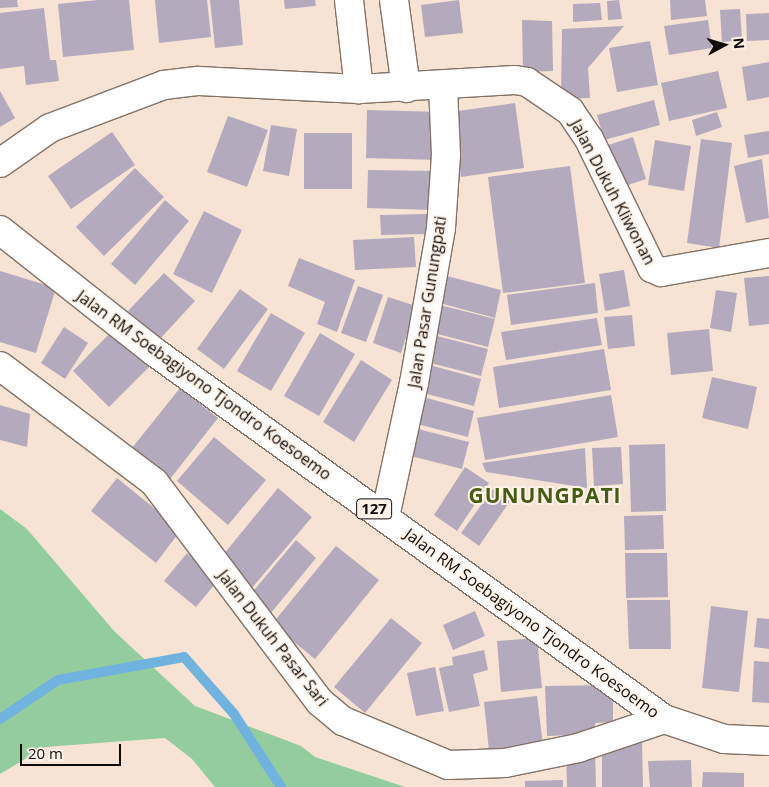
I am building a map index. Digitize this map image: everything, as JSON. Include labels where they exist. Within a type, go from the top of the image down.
[{"type":"street","points":[[349,0],[359,89]]},
{"type":"street","points":[[394,0],[406,88]]},
{"type":"street","name":"Jalan Dukuh Kliwonan","points":[[0,162],[50,128],[164,85],[199,81],[359,89],[527,82],[570,111],[588,139],[652,268],[661,272],[769,253]]},
{"type":"street","name":"Jalan Pasar Gunungpati","points":[[385,517],[414,383],[441,228],[446,155],[443,84]]},
{"type":"street","name":"Jalan RM Soebagiyono Tjondro Koesoemo","points":[[0,230],[156,353],[664,719],[724,739],[769,741]]},
{"type":"street","name":"Jalan Dukuh Pasar Sari","points":[[0,366],[100,438],[154,482],[320,702],[343,721],[448,766],[505,763],[578,748],[664,719]]},
{"type":"green space","points":[[0,509],[27,529],[114,631],[195,706],[301,746],[315,757],[405,787],[215,787],[192,759],[165,738],[45,747],[0,774]]},
{"type":"building","points":[[0,0],[17,0],[18,7],[0,8]]},
{"type":"building","points":[[98,0],[129,0],[134,50],[63,57],[58,4]]},
{"type":"building","points":[[155,0],[207,0],[211,37],[159,43]]},
{"type":"building","points":[[210,0],[239,0],[243,45],[215,48]]},
{"type":"building","points":[[284,0],[315,0],[316,6],[285,9]]},
{"type":"building","points":[[459,0],[463,33],[425,37],[421,5]]},
{"type":"building","points":[[619,0],[622,19],[608,20],[607,1]]},
{"type":"building","points":[[670,0],[705,0],[707,16],[671,20]]},
{"type":"building","points":[[600,3],[602,20],[573,22],[573,4]]},
{"type":"building","points":[[44,8],[50,60],[56,60],[59,81],[26,85],[24,66],[0,69],[0,13]]},
{"type":"building","points":[[740,9],[742,40],[722,42],[720,10]]},
{"type":"building","points":[[769,13],[769,40],[747,41],[746,14]]},
{"type":"building","points":[[522,20],[552,21],[553,71],[523,72]]},
{"type":"building","points":[[708,20],[712,48],[669,55],[664,26]]},
{"type":"building","points":[[624,26],[588,68],[590,98],[561,99],[562,29]]},
{"type":"building","points":[[650,41],[658,85],[617,92],[609,48]]},
{"type":"building","points":[[769,62],[769,97],[747,101],[742,67]]},
{"type":"building","points":[[718,71],[727,108],[669,121],[661,83]]},
{"type":"building","points":[[0,91],[15,118],[0,127]]},
{"type":"building","points":[[654,100],[660,125],[604,140],[597,115]]},
{"type":"building","points":[[515,103],[524,168],[461,177],[451,112]]},
{"type":"building","points":[[367,110],[441,112],[440,160],[366,158]]},
{"type":"building","points":[[717,112],[722,127],[696,136],[692,120]]},
{"type":"building","points":[[228,116],[268,130],[247,187],[207,172]]},
{"type":"building","points":[[271,125],[297,129],[289,176],[263,171]]},
{"type":"building","points":[[769,131],[769,154],[748,158],[744,135]]},
{"type":"building","points":[[112,132],[135,165],[71,209],[48,176]]},
{"type":"building","points":[[304,133],[352,133],[352,189],[304,189]]},
{"type":"building","points":[[633,137],[646,179],[616,189],[602,147]]},
{"type":"building","points":[[701,139],[732,143],[719,248],[687,243]]},
{"type":"building","points":[[655,140],[691,146],[684,191],[648,185]]},
{"type":"building","points":[[762,159],[769,218],[746,223],[734,166]]},
{"type":"building","points":[[570,166],[585,283],[503,293],[488,177]]},
{"type":"building","points":[[135,168],[164,197],[104,256],[76,227]]},
{"type":"building","points":[[368,170],[435,171],[434,210],[367,208]]},
{"type":"building","points":[[165,200],[189,221],[135,285],[111,264]]},
{"type":"building","points":[[204,211],[242,230],[212,293],[173,274]]},
{"type":"building","points":[[427,214],[428,234],[381,235],[380,215]]},
{"type":"building","points":[[414,237],[416,267],[355,270],[353,240]]},
{"type":"building","points":[[299,258],[355,280],[337,332],[317,324],[325,302],[288,286]]},
{"type":"building","points":[[624,270],[630,306],[605,311],[599,274]]},
{"type":"building","points":[[0,271],[56,288],[36,353],[0,342]]},
{"type":"building","points":[[164,273],[195,301],[159,340],[128,311]]},
{"type":"building","points":[[443,275],[501,290],[495,318],[436,302]]},
{"type":"building","points":[[769,276],[769,324],[749,326],[744,278]]},
{"type":"building","points":[[595,283],[598,313],[511,325],[507,295]]},
{"type":"building","points":[[358,286],[383,295],[366,342],[341,333]]},
{"type":"building","points":[[240,289],[268,309],[224,369],[197,349]]},
{"type":"building","points":[[716,290],[737,293],[731,332],[710,328]]},
{"type":"building","points":[[388,297],[416,306],[401,353],[373,343]]},
{"type":"building","points":[[436,304],[495,319],[488,347],[430,332]]},
{"type":"building","points":[[271,313],[305,333],[271,391],[237,371]]},
{"type":"building","points":[[632,315],[635,346],[608,349],[604,317]]},
{"type":"building","points":[[597,318],[602,345],[506,360],[501,332]]},
{"type":"building","points":[[64,327],[88,343],[65,379],[41,363]]},
{"type":"building","points":[[709,329],[713,371],[671,375],[667,333]]},
{"type":"building","points":[[112,331],[149,367],[109,407],[73,371]]},
{"type":"building","points":[[320,333],[355,354],[319,416],[284,396]]},
{"type":"building","points":[[429,334],[488,349],[481,376],[423,361]]},
{"type":"building","points":[[604,349],[611,390],[499,408],[493,367]]},
{"type":"building","points":[[361,360],[392,380],[354,442],[323,422]]},
{"type":"building","points":[[422,363],[481,379],[474,406],[415,391]]},
{"type":"building","points":[[712,377],[757,387],[748,429],[702,418]]},
{"type":"building","points":[[180,388],[218,418],[170,479],[132,448]]},
{"type":"building","points":[[416,395],[474,411],[468,437],[409,422]]},
{"type":"building","points":[[611,395],[618,437],[485,460],[477,418]]},
{"type":"building","points":[[0,405],[30,414],[27,447],[0,440]]},
{"type":"building","points":[[410,427],[469,442],[462,469],[403,454]]},
{"type":"building","points":[[214,437],[266,480],[228,525],[177,481]]},
{"type":"building","points":[[665,444],[666,511],[631,512],[629,445]]},
{"type":"building","points":[[621,447],[623,484],[594,486],[592,448]]},
{"type":"building","points":[[585,448],[587,488],[486,472],[482,463]]},
{"type":"building","points":[[465,467],[489,483],[457,531],[434,515]]},
{"type":"building","points":[[117,478],[181,530],[156,563],[91,511]]},
{"type":"building","points":[[278,488],[312,517],[251,589],[218,561]]},
{"type":"building","points":[[493,489],[510,501],[479,546],[461,533]]},
{"type":"building","points":[[663,515],[664,549],[625,550],[624,516]]},
{"type":"building","points":[[296,540],[316,558],[271,613],[250,595]]},
{"type":"building","points":[[336,546],[379,580],[315,659],[272,624]]},
{"type":"building","points":[[187,553],[219,579],[196,607],[164,581]]},
{"type":"building","points":[[625,553],[667,553],[668,597],[626,598]]},
{"type":"building","points":[[627,600],[670,600],[671,649],[629,649]]},
{"type":"building","points":[[711,606],[748,611],[739,692],[702,688]]},
{"type":"building","points":[[475,611],[485,636],[453,650],[443,625]]},
{"type":"building","points":[[391,618],[422,643],[365,713],[334,687]]},
{"type":"building","points":[[757,618],[769,619],[769,649],[754,647]]},
{"type":"building","points":[[537,638],[542,688],[501,692],[497,641]]},
{"type":"building","points":[[484,650],[488,670],[473,674],[480,706],[449,712],[439,668],[453,665],[452,657]]},
{"type":"building","points":[[754,661],[769,662],[769,703],[752,702]]},
{"type":"building","points":[[435,667],[444,711],[416,716],[407,673]]},
{"type":"building","points":[[613,685],[613,722],[595,723],[595,734],[547,736],[545,686]]},
{"type":"building","points":[[537,696],[543,745],[489,751],[484,702]]},
{"type":"building","points":[[642,741],[643,787],[602,787],[602,742]]},
{"type":"building","points":[[595,752],[596,787],[567,787],[566,753]]},
{"type":"building","points":[[691,760],[692,787],[650,787],[648,761]]},
{"type":"building","points":[[703,772],[744,773],[744,787],[702,787]]},
{"type":"building","points":[[563,780],[563,787],[525,787],[525,781]]},
{"type":"waterway","points":[[0,719],[58,680],[184,657],[234,714],[281,787]]},
{"type":"district","name":"GUNUNGPATI","points":[[545,495]]}]
